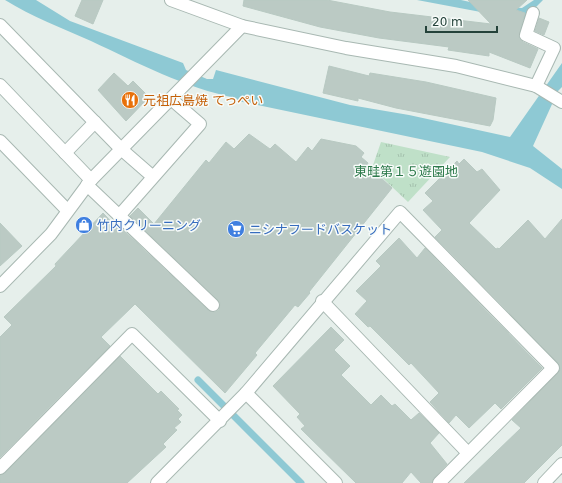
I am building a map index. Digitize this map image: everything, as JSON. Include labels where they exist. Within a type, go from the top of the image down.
[{"type":"street","points":[[170,0],[242,26],[346,48],[456,66],[539,88],[559,100]]},
{"type":"street","points":[[533,13],[526,35],[554,48],[539,88]]},
{"type":"street","points":[[0,26],[122,149],[152,176]]},
{"type":"street","points":[[0,286],[51,234],[89,183],[186,83],[197,74],[242,26]]},
{"type":"street","points":[[0,85],[66,152],[89,183],[119,216],[213,305]]},
{"type":"street","points":[[119,216],[152,176],[200,124],[171,99]]},
{"type":"street","points":[[66,152],[95,122]]},
{"type":"street","points":[[0,141],[68,210]]},
{"type":"street","points":[[157,483],[227,414],[246,393],[400,212],[553,368],[467,452],[439,483]]},
{"type":"street","points":[[322,302],[467,452]]},
{"type":"street","points":[[0,468],[132,334],[227,414]]},
{"type":"street","points":[[246,393],[336,483]]},
{"type":"street","points":[[544,483],[562,464]]},
{"type":"green space","name":"東畦第１５遊園地","points":[[381,142],[450,157],[408,202],[372,168]]},
{"type":"water","points":[[5,0],[36,0],[70,21],[183,63],[186,70],[207,79],[213,79],[216,70],[350,105],[409,115],[510,137],[562,63],[562,87],[558,91],[533,146],[562,169],[562,189],[530,168],[482,152],[238,101],[236,98],[198,88],[144,66],[36,17]]},
{"type":"water","points":[[417,0],[461,0],[488,6],[522,8],[534,0],[543,0],[536,7],[528,21]]},
{"type":"building","points":[[82,0],[103,0],[93,24],[75,16]]},
{"type":"building","points":[[244,0],[327,0],[390,12],[491,24],[468,0],[527,0],[516,10],[525,13],[519,37],[523,42],[538,49],[530,68],[489,52],[489,56],[448,50],[449,47],[379,38],[320,27],[243,6]]},
{"type":"building","points":[[539,18],[549,22],[544,35],[535,31]]},
{"type":"building","points":[[329,66],[369,76],[370,73],[426,82],[496,98],[493,120],[490,126],[396,108],[358,98],[358,101],[323,93]]},
{"type":"building","name":"元祖広島焼 てっぺい","points":[[114,73],[128,86],[133,81],[149,97],[126,121],[98,90]]},
{"type":"building","points":[[249,134],[270,149],[275,144],[296,162],[308,147],[312,151],[321,139],[356,146],[364,153],[361,157],[368,163],[367,165],[392,188],[309,292],[310,293],[298,307],[295,305],[255,353],[257,355],[225,393],[135,304],[101,337],[110,346],[0,457],[0,337],[12,325],[4,317],[56,266],[55,264],[103,213],[118,229],[120,227],[208,310],[215,312],[219,310],[220,303],[218,300],[130,216],[138,208],[154,224],[206,160],[209,163],[226,142],[234,149]]},
{"type":"building","points":[[464,159],[477,172],[482,169],[500,190],[469,223],[496,249],[499,249],[528,220],[545,239],[562,219],[562,445],[524,483],[464,483],[521,428],[512,420],[560,370],[558,363],[435,237],[442,230],[423,210],[433,201],[425,193],[457,161],[459,164]]},
{"type":"building","points":[[0,223],[22,246],[0,266]]},
{"type":"building","points":[[399,238],[417,258],[425,248],[542,368],[501,409],[495,403],[469,428],[456,415],[449,423],[430,402],[439,393],[411,363],[409,365],[370,326],[368,327],[355,314],[367,301],[356,291],[381,266],[376,261]]},
{"type":"building","points":[[331,327],[344,340],[334,350],[350,366],[341,375],[371,405],[381,395],[392,406],[395,404],[411,420],[419,413],[439,433],[430,443],[447,464],[434,478],[432,483],[421,483],[411,472],[402,483],[356,483],[301,429],[305,426],[297,417],[300,414],[273,386]]},
{"type":"building","points":[[120,356],[158,394],[161,391],[179,409],[177,410],[182,415],[178,419],[181,422],[174,428],[177,430],[163,444],[166,447],[127,483],[0,483],[0,475],[5,473]]},
{"type":"waterway","points":[[198,380],[301,483]]},
{"type":"place","name":"元祖広島焼 てっぺい","points":[[130,100]]},
{"type":"place","name":"竹内クリーニング","points":[[84,225]]},
{"type":"place","name":"ニシナフードバスケット","points":[[236,229]]}]
